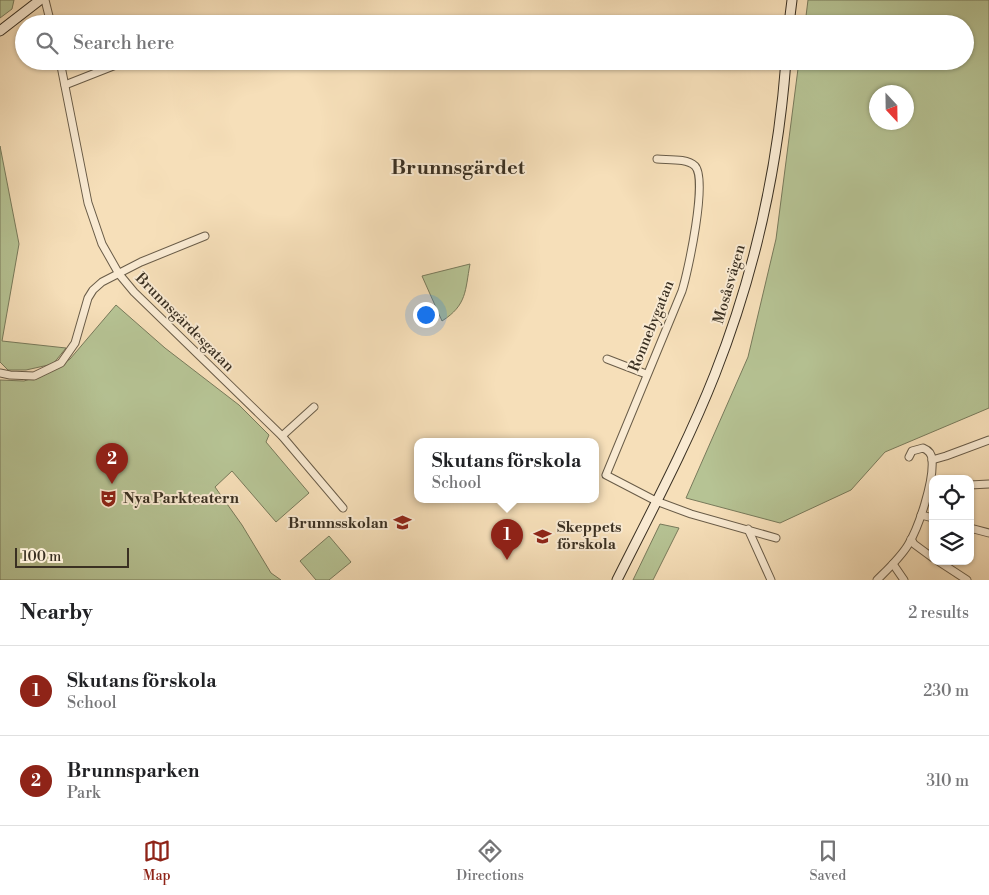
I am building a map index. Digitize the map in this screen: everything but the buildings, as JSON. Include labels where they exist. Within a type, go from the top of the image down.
[{"type":"main road","points":[[21,15],[40,0]]},
{"type":"main road","points":[[789,15],[790,0]]},
{"type":"main road","points":[[0,31],[15,19]]},
{"type":"main road","name":"Mosåsvägen","points":[[617,580],[694,424],[735,317],[751,262],[773,164],[785,70]]},
{"type":"street","points":[[45,0],[49,15]]},
{"type":"street","name":"Brunnsgärdesgatan","points":[[62,70],[88,203],[102,244],[119,274],[134,292],[282,436],[343,508]]},
{"type":"street","points":[[65,85],[103,70]]},
{"type":"street","name":"Ronnebygatan","points":[[656,501],[606,475],[646,374],[682,291],[688,272],[696,225],[698,171],[694,165],[686,162],[657,159]]},
{"type":"street","points":[[0,373],[34,376],[60,363],[75,343],[88,298],[93,290],[102,282],[141,262],[205,236]]},
{"type":"street","points":[[607,359],[646,374]]},
{"type":"street","points":[[282,436],[314,407]]},
{"type":"street","points":[[932,460],[989,440]]},
{"type":"street","points":[[909,457],[912,451],[923,448],[929,452],[932,460],[931,475]]},
{"type":"street","points":[[974,486],[989,484]]},
{"type":"street","points":[[877,580],[893,564],[911,539],[929,491]]},
{"type":"street","points":[[656,501],[691,514],[776,538]]},
{"type":"street","points":[[921,515],[929,517]]},
{"type":"street","points":[[748,529],[771,580]]},
{"type":"street","points":[[974,529],[989,533]]},
{"type":"street","points":[[911,539],[914,544],[929,555]]},
{"type":"street","points":[[893,564],[904,580]]},
{"type":"street","points":[[944,565],[967,580]]},
{"type":"green space","points":[[0,0],[14,0],[12,9],[0,18]]},
{"type":"green space","points":[[808,0],[989,0],[989,408],[885,452],[851,490],[780,523],[686,498],[748,357],[776,239],[798,70],[974,70],[974,15],[806,15]]},
{"type":"green space","points":[[0,146],[19,244],[2,341],[66,348],[53,364],[26,370],[8,370],[0,362]]},
{"type":"green space","points":[[470,264],[464,297],[456,309],[442,321],[422,276]]},
{"type":"green space","points":[[116,305],[165,348],[239,405],[269,435],[266,442],[309,493],[276,522],[232,471],[215,487],[242,525],[271,573],[281,580],[0,580],[0,380],[24,381],[46,374],[70,359]]},
{"type":"green space","points":[[660,524],[679,528],[653,580],[633,580]]},
{"type":"green space","points":[[329,536],[351,562],[329,580],[316,580],[300,561]]},
{"type":"place","name":"Brunnsparken","points":[[112,484]]},
{"type":"place","name":"Nya Parkteatern","points":[[109,498]]},
{"type":"place","name":"Brunnsskolan","points":[[402,523]]},
{"type":"place","name":"Skeppets förskola","points":[[543,536]]},
{"type":"place","name":"Skutans förskola","points":[[507,560]]},
{"type":"district","name":"Brunnsgärdet","points":[[458,167]]}]
